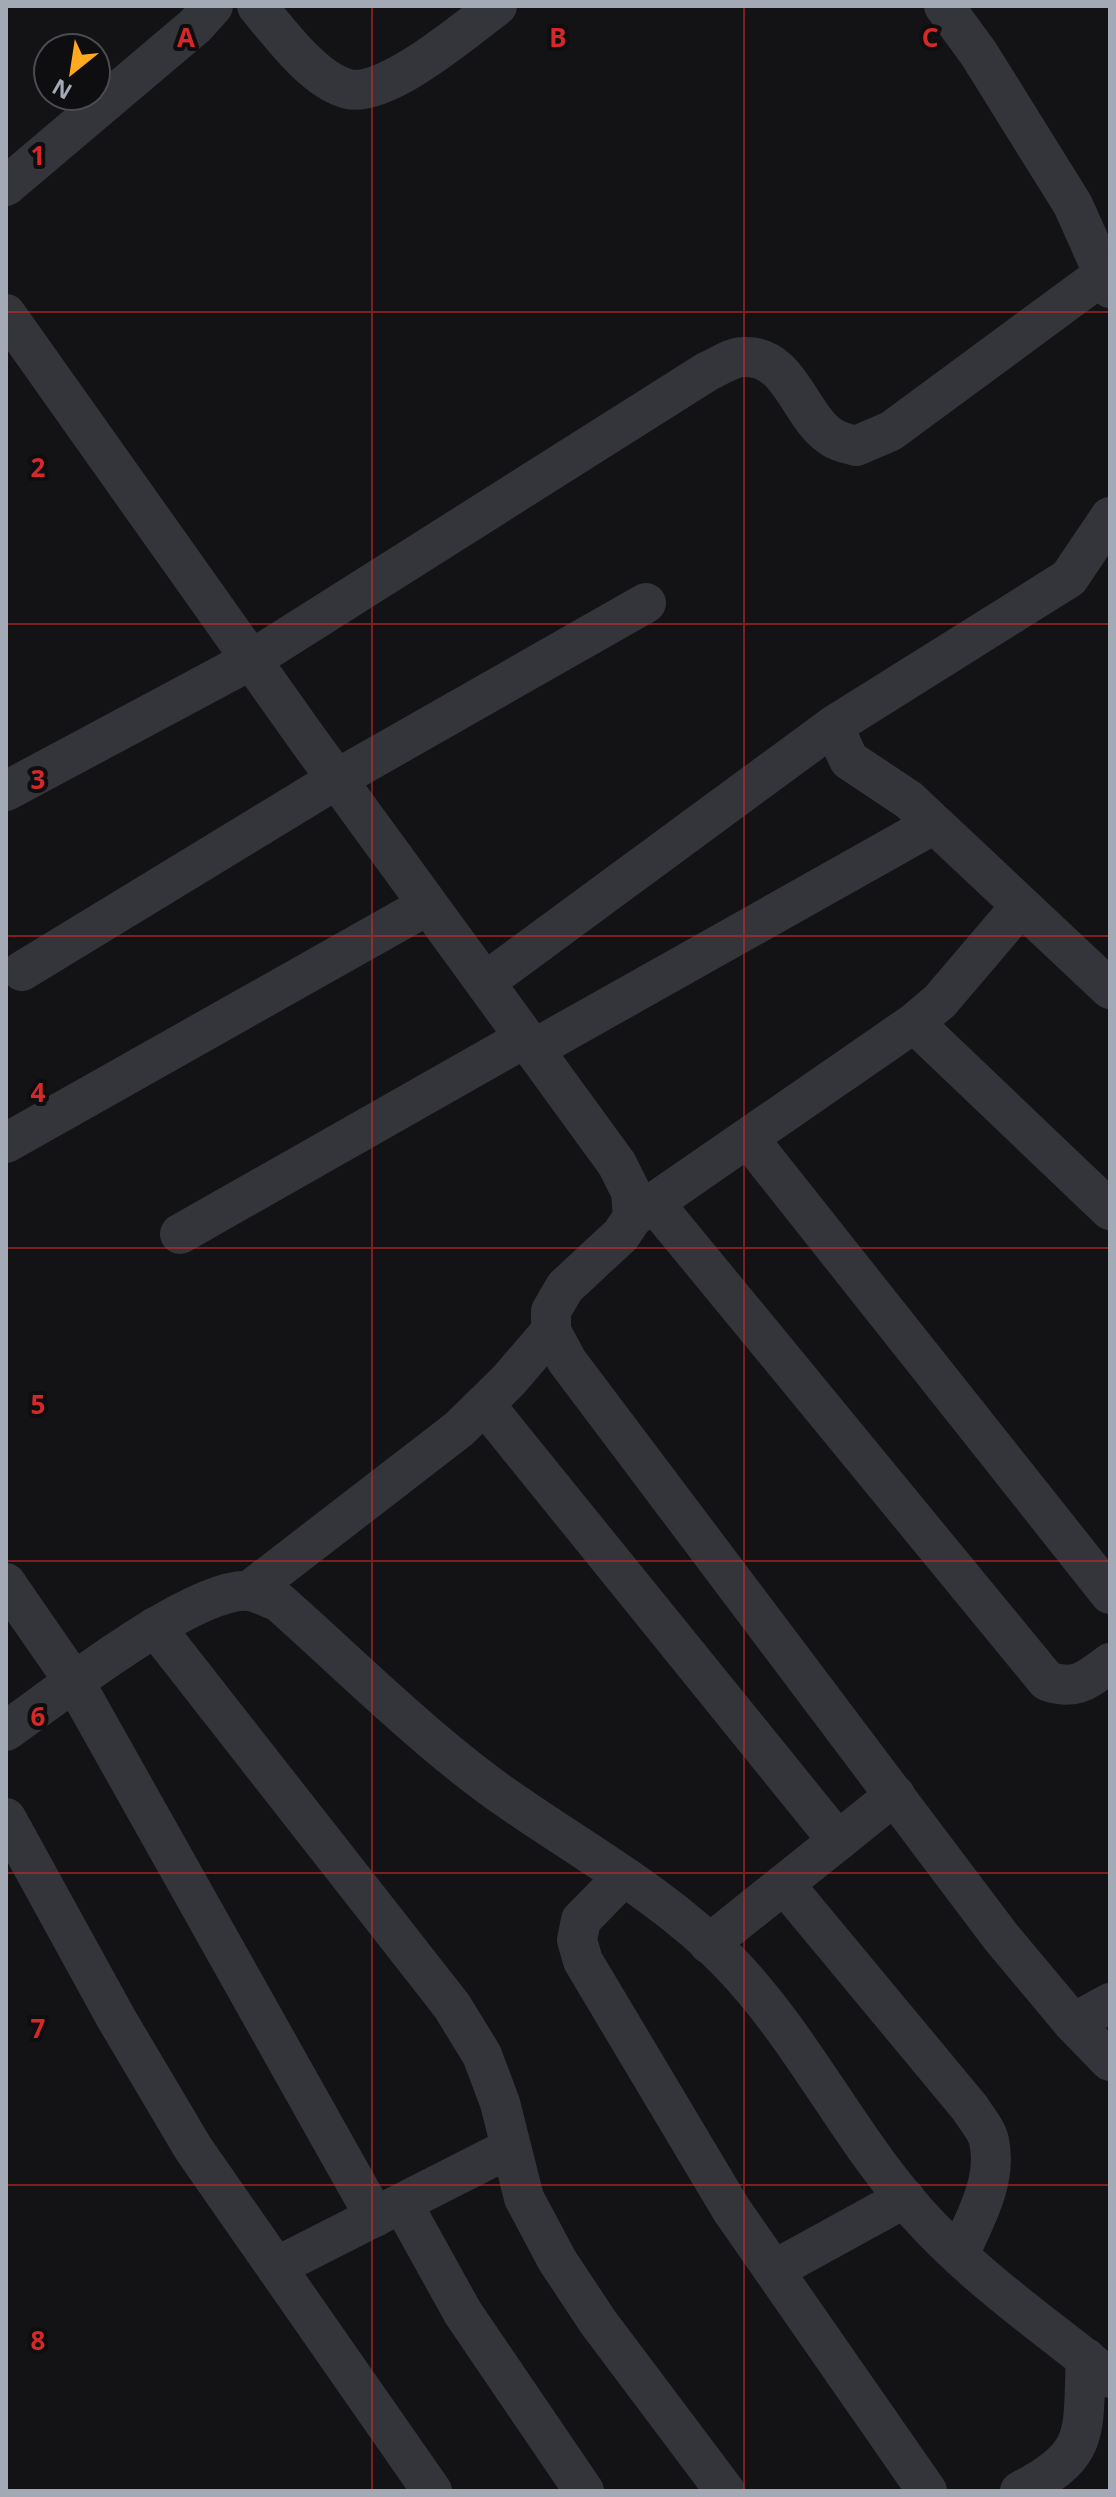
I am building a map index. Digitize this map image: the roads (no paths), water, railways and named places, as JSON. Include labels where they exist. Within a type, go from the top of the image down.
[{"type":"street","points":[[6,186],[195,26],[213,6]]},
{"type":"street","points":[[257,6],[321,75],[349,90],[379,85],[409,71],[497,6]]},
{"type":"street","points":[[6,791],[251,660],[708,371],[742,357],[767,361],[793,386],[813,419],[832,438],[856,446],[891,431],[1107,281],[1073,205],[979,54],[944,6]]},
{"type":"street","points":[[6,314],[251,660],[617,1164],[643,1210],[1047,1681],[1065,1687],[1086,1681],[1110,1663]]},
{"type":"street","points":[[485,982],[833,726],[1069,578],[1110,517]]},
{"type":"street","points":[[22,971],[337,779],[646,603]]},
{"type":"street","points":[[833,726],[849,760],[909,800],[1110,989]]},
{"type":"street","points":[[180,1234],[934,824]]},
{"type":"street","points":[[6,1143],[428,905]]},
{"type":"street","points":[[1020,907],[940,1001],[914,1023],[643,1210],[565,1287],[551,1311],[551,1331],[567,1361],[1001,1937],[1073,2023],[1110,2061]]},
{"type":"street","points":[[914,1023],[1110,1210]]},
{"type":"street","points":[[748,1138],[1110,1594]]},
{"type":"street","points":[[6,1731],[155,1627],[212,1597],[249,1591],[459,1429],[485,1405],[551,1331]]},
{"type":"street","points":[[485,1405],[838,1841]]},
{"type":"street","points":[[6,1583],[75,1683],[388,2210],[463,2313],[584,2491]]},
{"type":"street","points":[[249,1591],[279,1602],[460,1763],[678,1915],[775,2015],[887,2176],[928,2226],[981,2276],[1098,2368],[1082,2435],[1069,2459],[1047,2477],[1020,2491]]},
{"type":"street","points":[[155,1627],[452,2006],[482,2055],[500,2103],[524,2198],[557,2260],[598,2322],[725,2491]]},
{"type":"street","points":[[709,1944],[895,1795]]},
{"type":"street","points":[[6,1818],[154,2087],[193,2148],[432,2491]]},
{"type":"street","points":[[623,1877],[581,1920],[577,1940],[583,1961],[696,2153],[927,2491]]},
{"type":"street","points":[[784,1884],[970,2108],[989,2138],[991,2171],[959,2255]]},
{"type":"street","points":[[1073,2023],[1110,2003]]},
{"type":"street","points":[[276,2267],[510,2148]]},
{"type":"street","points":[[774,2270],[905,2198]]}]
